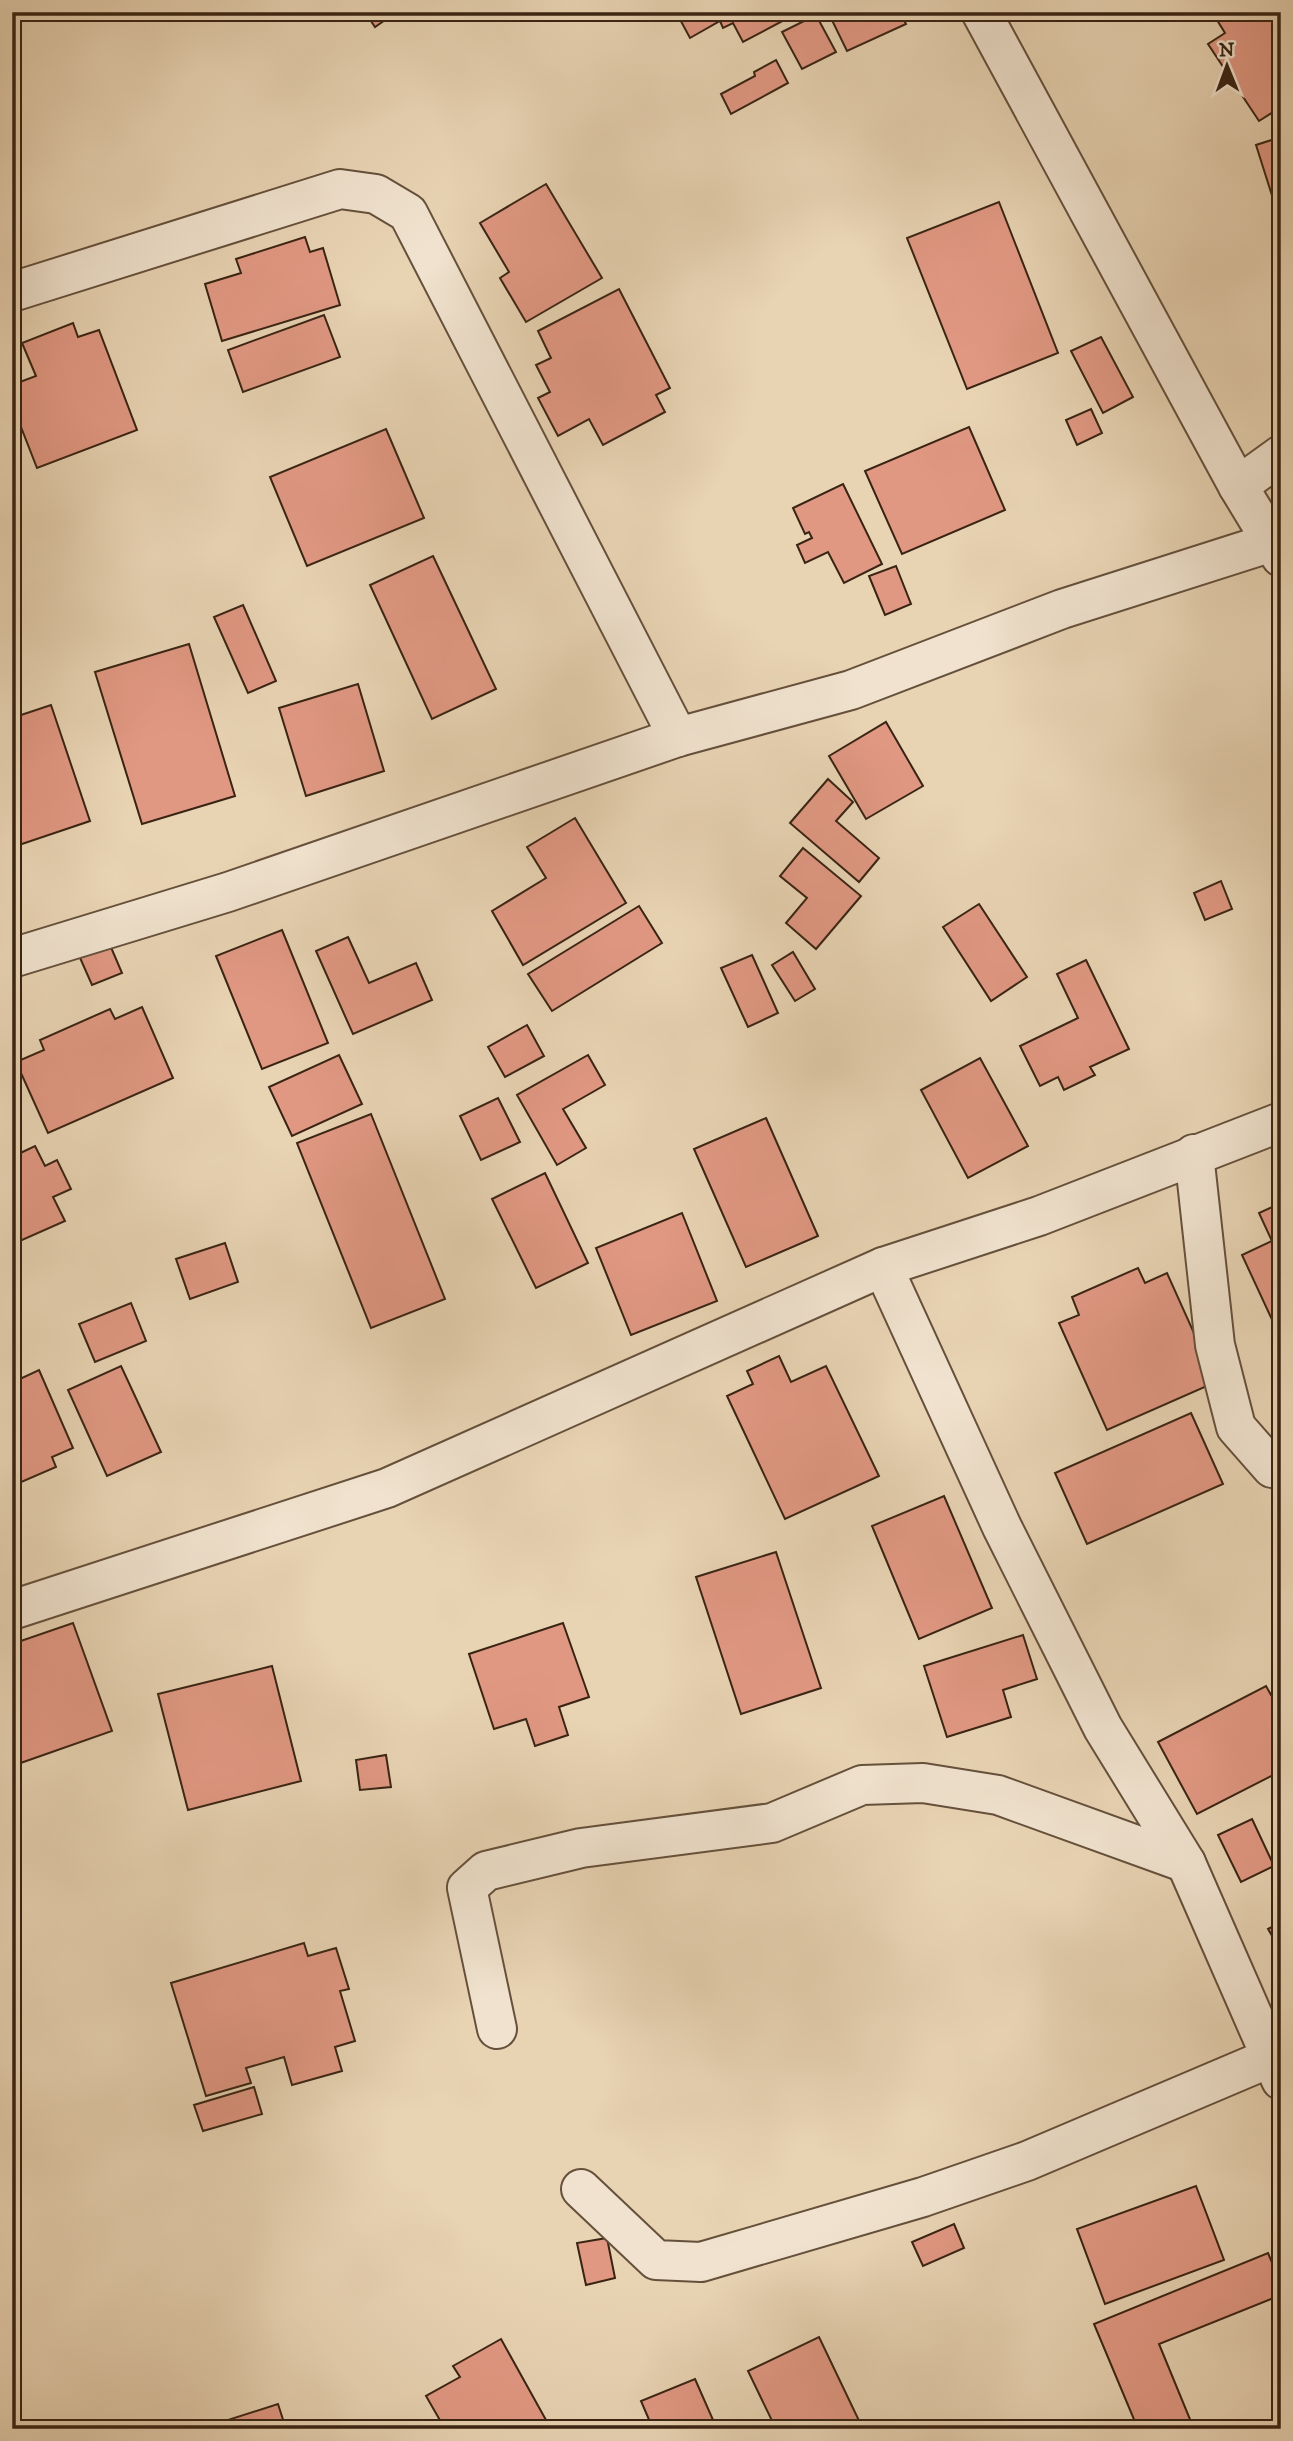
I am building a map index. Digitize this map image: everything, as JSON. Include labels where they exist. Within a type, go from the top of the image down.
[{"type":"street","points":[[12,958],[228,892],[678,737],[851,690],[1062,609],[1276,549],[1238,486],[981,12]]},
{"type":"street","points":[[12,292],[340,189],[376,194],[408,213],[678,737]]},
{"type":"street","points":[[1238,486],[1281,454]]},
{"type":"street","points":[[12,1610],[387,1488],[883,1266],[1038,1216],[1281,1122]]},
{"type":"street","points":[[1194,1154],[1215,1345],[1236,1427],[1272,1468],[1281,1469]]},
{"type":"street","points":[[581,2189],[656,2260],[701,2262],[923,2197],[1276,2068],[1186,1863],[1097,1716],[1002,1527],[883,1266]]},
{"type":"street","points":[[497,2029],[467,1888],[486,1871],[580,1848],[772,1823],[862,1785],[923,1783],[998,1795],[1186,1863]]},
{"type":"building","points":[[365,12],[395,12],[395,13],[375,27]]},
{"type":"building","points":[[676,12],[787,12],[790,17],[743,42],[733,23],[723,28],[720,21],[690,38]]},
{"type":"building","points":[[828,12],[900,12],[906,24],[847,51]]},
{"type":"building","points":[[1212,12],[1281,12],[1281,107],[1259,121],[1208,44],[1225,33]]},
{"type":"building","points":[[816,15],[836,52],[802,69],[782,32]]},
{"type":"building","points":[[776,60],[788,83],[731,114],[721,94],[755,76],[754,72]]},
{"type":"building","points":[[1281,137],[1281,224],[1256,145]]},
{"type":"building","points":[[546,184],[602,278],[526,322],[500,278],[509,272],[480,223]]},
{"type":"building","points":[[999,202],[1058,353],[967,389],[907,238]]},
{"type":"building","points":[[305,237],[310,252],[323,248],[340,305],[222,341],[205,284],[241,273],[236,259]]},
{"type":"building","points":[[619,289],[670,388],[656,395],[665,412],[603,445],[589,419],[558,436],[538,398],[550,392],[536,365],[551,358],[538,331]]},
{"type":"building","points":[[324,315],[340,357],[243,392],[228,350]]},
{"type":"building","points":[[73,323],[78,337],[99,330],[137,430],[37,468],[12,404],[12,385],[36,376],[22,343]]},
{"type":"building","points":[[1101,337],[1133,397],[1103,413],[1071,351]]},
{"type":"building","points":[[1091,409],[1102,433],[1077,445],[1066,420]]},
{"type":"building","points":[[969,427],[1005,510],[902,554],[865,471]]},
{"type":"building","points":[[386,429],[424,518],[307,566],[270,477]]},
{"type":"building","points":[[843,484],[882,564],[844,583],[828,552],[805,563],[797,545],[812,538],[809,532],[805,534],[793,508]]},
{"type":"building","points":[[433,556],[496,689],[432,719],[370,585]]},
{"type":"building","points":[[896,566],[911,604],[885,615],[869,576]]},
{"type":"building","points":[[243,605],[276,681],[248,693],[214,617]]},
{"type":"building","points":[[189,644],[235,796],[142,824],[95,672]]},
{"type":"building","points":[[358,684],[384,771],[306,796],[279,708]]},
{"type":"building","points":[[51,705],[90,821],[19,845],[12,825],[12,718]]},
{"type":"building","points":[[886,722],[923,786],[866,819],[829,756]]},
{"type":"building","points":[[828,779],[853,802],[836,821],[879,858],[859,882],[790,823]]},
{"type":"building","points":[[575,818],[626,903],[523,965],[492,911],[546,878],[527,847]]},
{"type":"building","points":[[803,848],[861,896],[816,949],[786,923],[807,898],[780,876]]},
{"type":"building","points":[[1221,881],[1232,909],[1205,920],[1194,893]]},
{"type":"building","points":[[979,904],[1027,977],[991,1001],[943,927]]},
{"type":"building","points":[[639,906],[662,943],[552,1011],[528,974]]},
{"type":"building","points":[[282,930],[328,1043],[262,1069],[216,956]]},
{"type":"building","points":[[348,937],[369,983],[416,963],[432,1000],[353,1034],[316,951]]},
{"type":"building","points":[[107,938],[122,973],[92,985],[77,951]]},
{"type":"building","points":[[793,952],[815,989],[795,1001],[772,965]]},
{"type":"building","points":[[752,955],[778,1013],[748,1027],[721,968]]},
{"type":"building","points":[[1086,960],[1129,1049],[1090,1067],[1095,1075],[1064,1090],[1058,1077],[1040,1086],[1020,1046],[1078,1018],[1057,974]]},
{"type":"building","points":[[142,1007],[173,1078],[48,1133],[16,1062],[44,1050],[40,1040],[110,1009],[115,1019]]},
{"type":"building","points":[[527,1025],[544,1056],[505,1077],[488,1047]]},
{"type":"building","points":[[339,1055],[362,1104],[292,1136],[269,1087]]},
{"type":"building","points":[[588,1055],[605,1085],[563,1109],[586,1148],[557,1165],[517,1095]]},
{"type":"building","points":[[980,1058],[1028,1146],[968,1178],[921,1090]]},
{"type":"building","points":[[498,1098],[520,1142],[481,1160],[460,1116]]},
{"type":"building","points":[[371,1114],[445,1299],[371,1328],[297,1143]]},
{"type":"building","points":[[766,1118],[818,1236],[746,1267],[694,1149]]},
{"type":"building","points":[[35,1146],[45,1166],[57,1160],[71,1189],[53,1197],[65,1221],[13,1244],[12,1157]]},
{"type":"building","points":[[545,1173],[588,1263],[536,1288],[492,1199]]},
{"type":"building","points":[[1281,1203],[1281,1323],[1275,1326],[1242,1255],[1272,1241],[1259,1213]]},
{"type":"building","points":[[682,1213],[717,1301],[631,1335],[596,1248]]},
{"type":"building","points":[[225,1243],[238,1282],[190,1299],[176,1259]]},
{"type":"building","points":[[1138,1268],[1145,1283],[1167,1273],[1216,1382],[1107,1430],[1059,1323],[1079,1315],[1072,1297]]},
{"type":"building","points":[[131,1303],[146,1341],[95,1362],[79,1324]]},
{"type":"building","points":[[779,1356],[791,1382],[826,1366],[879,1476],[785,1519],[727,1396],[753,1384],[747,1371]]},
{"type":"building","points":[[121,1366],[161,1452],[107,1476],[68,1390]]},
{"type":"building","points":[[39,1370],[73,1448],[52,1457],[56,1467],[12,1486],[12,1378],[18,1376],[20,1379]]},
{"type":"building","points":[[1191,1413],[1223,1484],[1087,1544],[1055,1473]]},
{"type":"building","points":[[944,1496],[992,1608],[919,1639],[872,1526]]},
{"type":"building","points":[[776,1552],[821,1688],[741,1714],[696,1577]]},
{"type":"building","points":[[73,1623],[112,1731],[12,1766],[12,1644]]},
{"type":"building","points":[[563,1623],[589,1697],[559,1707],[568,1735],[535,1746],[526,1719],[494,1729],[469,1654]]},
{"type":"building","points":[[1023,1635],[1037,1679],[1003,1690],[1011,1717],[947,1737],[924,1666]]},
{"type":"building","points":[[272,1666],[301,1781],[188,1810],[158,1694]]},
{"type":"building","points":[[1266,1686],[1271,1695],[1281,1690],[1281,1771],[1197,1814],[1158,1742]]},
{"type":"building","points":[[386,1755],[391,1787],[360,1790],[356,1760]]},
{"type":"building","points":[[1252,1819],[1274,1866],[1241,1882],[1218,1835]]},
{"type":"building","points":[[1281,1922],[1281,1951],[1268,1929]]},
{"type":"building","points":[[304,1943],[308,1956],[336,1948],[349,1989],[340,1991],[355,2041],[335,2047],[342,2071],[292,2085],[284,2057],[246,2068],[251,2083],[206,2096],[171,1983]]},
{"type":"building","points":[[254,2087],[262,2114],[203,2131],[194,2105]]},
{"type":"building","points":[[1196,2186],[1224,2260],[1105,2304],[1077,2229]]},
{"type":"building","points":[[954,2224],[964,2248],[923,2266],[912,2242]]},
{"type":"building","points":[[607,2238],[615,2278],[586,2285],[577,2243]]},
{"type":"building","points":[[1268,2253],[1281,2284],[1281,2295],[1159,2344],[1194,2429],[1138,2429],[1094,2324]]},
{"type":"building","points":[[819,2337],[863,2429],[776,2429],[748,2371]]},
{"type":"building","points":[[501,2339],[551,2429],[445,2429],[426,2396],[460,2377],[453,2366]]},
{"type":"building","points":[[695,2379],[717,2429],[653,2429],[641,2401]]},
{"type":"building","points":[[278,2404],[286,2429],[200,2429]]}]
